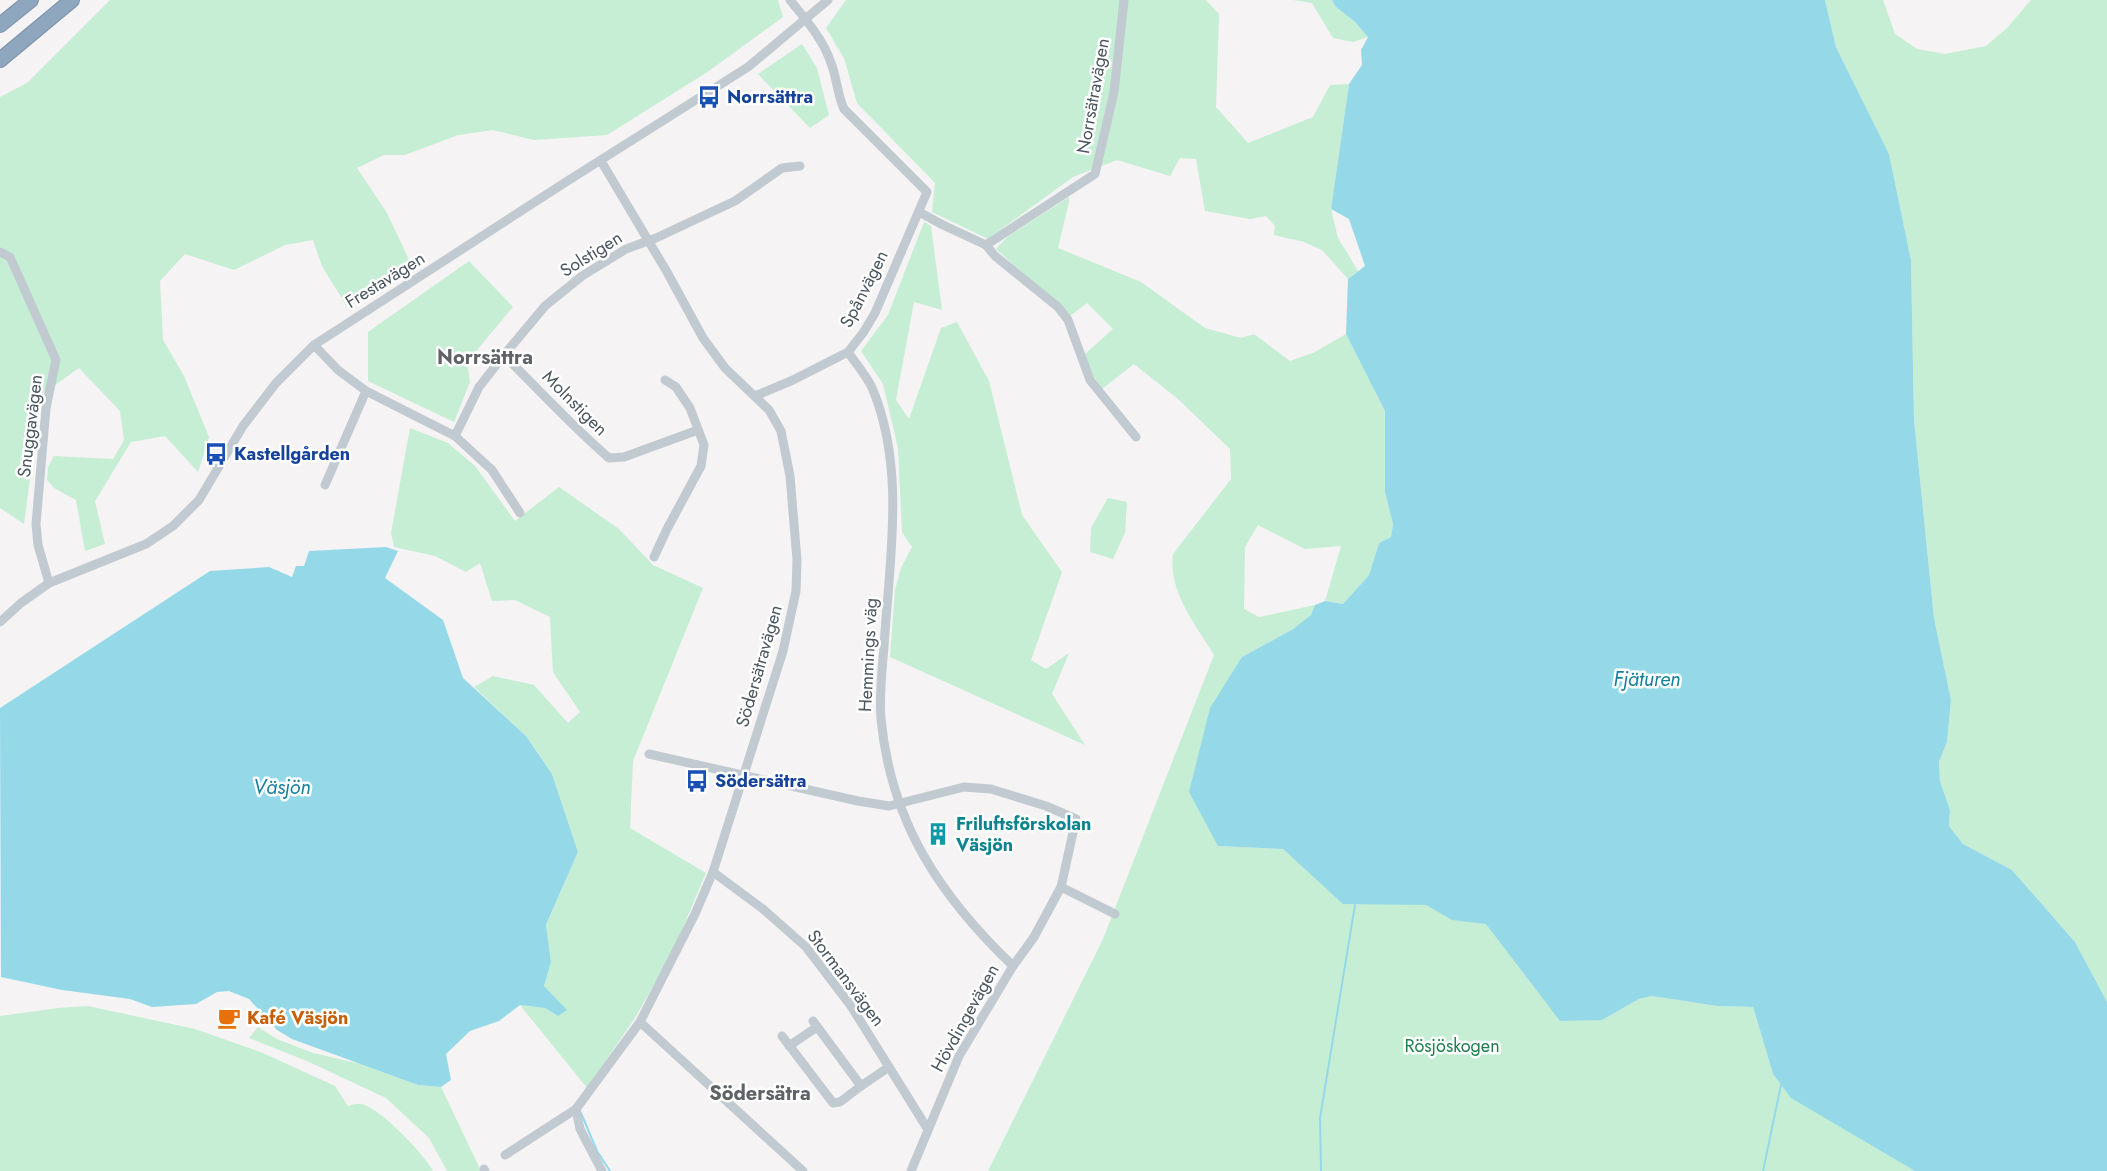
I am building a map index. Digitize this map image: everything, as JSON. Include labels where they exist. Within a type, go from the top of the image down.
[{"type":"highway","points":[[0,25],[31,0]]},
{"type":"highway","points":[[0,60],[72,0]]},
{"type":"street","points":[[790,0],[823,44],[832,64],[838,96],[844,109],[927,192],[919,212],[986,245],[995,256],[1058,307],[1068,320],[1090,380],[1136,437]]},
{"type":"street","name":"Frestavägen","points":[[0,622],[49,583],[146,544],[172,526],[199,500],[243,426],[276,383],[314,345],[747,67],[828,0]]},
{"type":"street","name":"Norrsätravägen","points":[[986,245],[1095,174],[1114,92],[1124,0]]},
{"type":"street","name":"Södersätravägen","points":[[505,1155],[576,1109],[640,1022],[695,914],[713,872],[745,775],[793,610],[796,571],[790,476],[781,431],[769,410],[724,368],[703,338],[601,160]]},
{"type":"street","name":"Solstigen","points":[[455,436],[478,387],[545,306],[582,276],[626,249],[735,201],[782,168],[800,166]]},
{"type":"street","name":"Spånvägen","points":[[755,396],[848,352],[863,333],[874,313],[919,212]]},
{"type":"street","name":"Snuggavägen","points":[[0,252],[10,257],[56,360],[46,408],[36,524],[38,545],[49,583]]},
{"type":"street","points":[[314,345],[338,370],[366,392],[455,436],[492,470],[520,513]]},
{"type":"street","name":"Hemmings väg","points":[[848,352],[873,388],[890,445],[892,506],[881,718],[890,772],[899,804],[919,849],[941,886],[983,937],[1013,966]]},
{"type":"street","name":"Molnstigen","points":[[504,355],[570,424],[609,458],[624,457],[698,430]]},
{"type":"street","points":[[654,557],[701,466],[704,445],[690,408],[676,387],[665,380]]},
{"type":"street","points":[[325,485],[366,392]]},
{"type":"street","points":[[649,754],[858,801],[889,806],[899,804]]},
{"type":"street","name":"Hövdingevägen","points":[[899,804],[964,787],[991,789],[1046,806],[1076,819],[1061,887],[1034,936],[1013,966],[959,1056],[910,1171]]},
{"type":"street","name":"Stormansvägen","points":[[713,872],[763,909],[806,947],[851,1006],[927,1128]]},
{"type":"street","points":[[1061,887],[1115,914]]},
{"type":"street","points":[[640,1022],[803,1171]]},
{"type":"street","points":[[789,1046],[815,1024],[861,1086]]},
{"type":"street","points":[[782,1036],[833,1103],[840,1102],[889,1067]]},
{"type":"street","points":[[576,1109],[580,1129],[602,1171]]},
{"type":"green space","points":[[110,0],[778,0],[783,17],[709,71],[607,135],[534,140],[493,130],[458,135],[405,155],[384,155],[357,168],[387,213],[411,264],[347,307],[322,266],[313,240],[285,245],[234,270],[185,254],[160,281],[163,340],[184,376],[209,437],[198,472],[165,436],[131,442],[95,501],[105,544],[85,551],[76,500],[54,488],[47,480],[48,467],[54,456],[113,459],[124,440],[120,411],[79,368],[41,395],[24,524],[0,508],[0,97],[27,83]]},
{"type":"green space","points":[[846,0],[1206,0],[1219,14],[1216,107],[1248,143],[1313,117],[1330,85],[1349,84],[1331,209],[1338,238],[1358,271],[1348,279],[1322,250],[1304,242],[1274,235],[1275,226],[1266,216],[1250,219],[1205,211],[1196,159],[1180,158],[1170,176],[1117,160],[1073,177],[988,239],[932,212],[935,183],[857,103],[844,58],[826,28]]},
{"type":"green space","points":[[1293,0],[1332,0],[1336,7],[1354,21],[1368,37],[1353,42],[1333,38],[1312,3]]},
{"type":"green space","points":[[1825,0],[1883,0],[1895,34],[1917,49],[1945,54],[1986,46],[2007,28],[2031,0],[2107,0],[2107,1002],[2075,942],[2012,870],[1963,844],[1949,826],[1950,810],[1940,781],[1939,762],[1947,742],[1951,700],[1934,618],[1914,420],[1911,260],[1889,154],[1836,47]]},
{"type":"green space","points":[[802,44],[817,68],[829,115],[810,128],[758,74]]},
{"type":"green space","name":"Rösjöskogen","points":[[1069,197],[1058,248],[1141,282],[1205,328],[1241,338],[1254,334],[1290,361],[1313,353],[1346,334],[1385,411],[1385,492],[1393,524],[1391,537],[1379,543],[1369,575],[1343,604],[1325,601],[1341,546],[1305,549],[1258,525],[1245,547],[1244,609],[1259,617],[1315,605],[1311,615],[1293,629],[1242,657],[1218,846],[1283,849],[1344,904],[1464,895],[1602,1020],[1639,999],[1652,996],[1717,1006],[1753,1007],[1772,1071],[1930,1171],[988,1171],[1103,939],[1214,655],[1179,595],[1175,582],[1173,554],[1231,479],[1230,449],[1178,399],[1134,364],[1102,389],[1089,370],[1085,354],[1113,329],[1087,303],[1070,316],[996,249],[1007,237]]},
{"type":"green space","points":[[924,222],[931,226],[942,310],[914,302],[896,400],[909,419],[941,328],[957,322],[989,381],[1022,515],[1062,572],[1031,660],[1046,669],[1069,653],[1052,694],[1085,745],[890,657],[895,590],[901,568],[912,547],[902,532],[898,448],[883,384],[861,351],[888,315]]},
{"type":"green space","points":[[469,261],[513,307],[467,362],[470,382],[454,422],[368,381],[368,332]]},
{"type":"green space","points":[[410,428],[448,443],[475,466],[515,521],[559,487],[619,529],[653,565],[703,588],[633,761],[630,828],[706,873],[673,951],[635,1018],[587,1088],[520,1005],[545,1008],[558,1016],[544,986],[551,962],[546,926],[578,852],[552,774],[526,736],[474,687],[493,676],[534,685],[568,723],[580,712],[553,672],[550,617],[515,600],[492,601],[480,563],[466,572],[435,556],[394,547],[391,533]]},
{"type":"green space","points":[[1108,498],[1127,502],[1125,533],[1113,559],[1090,552],[1091,528]]},
{"type":"green space","points":[[88,1006],[195,1029],[263,1053],[335,1086],[348,1106],[362,1104],[391,1123],[411,1143],[433,1171],[0,1171],[0,1016]]},
{"type":"green space","points":[[258,1027],[277,1039],[313,1053],[361,1064],[418,1085],[441,1087],[481,1171],[447,1171],[429,1138],[386,1098],[307,1061],[249,1038]]},
{"type":"water","name":"Fjäturen","points":[[1332,0],[1825,0],[1836,47],[1889,154],[1911,260],[1914,420],[1934,618],[1951,700],[1947,742],[1939,762],[1940,781],[1950,810],[1949,826],[1963,844],[2012,870],[2075,942],[2107,1002],[2107,1171],[1915,1171],[1791,1098],[1773,1074],[1753,1007],[1717,1006],[1652,996],[1639,999],[1602,1020],[1560,1021],[1486,924],[1452,920],[1426,905],[1343,904],[1283,849],[1218,846],[1189,792],[1210,708],[1242,657],[1293,629],[1311,615],[1315,605],[1325,601],[1343,604],[1369,575],[1379,543],[1391,537],[1393,524],[1385,492],[1385,411],[1346,334],[1348,279],[1365,266],[1349,219],[1331,209],[1349,84],[1362,65],[1361,50],[1368,37],[1354,21],[1336,7]]},
{"type":"water","name":"Väsjön","points":[[386,547],[398,551],[385,578],[443,620],[463,678],[526,736],[552,774],[578,852],[546,925],[551,962],[544,986],[567,1010],[558,1016],[545,1008],[520,1005],[499,1021],[470,1031],[446,1054],[451,1080],[441,1087],[418,1085],[292,1039],[277,1030],[249,999],[229,991],[217,992],[196,1004],[152,1007],[130,999],[62,990],[1,977],[0,708],[210,571],[269,567],[292,577],[296,566],[304,566],[309,551]]},
{"type":"waterway","points":[[1321,1171],[1320,1118],[1355,905]]},
{"type":"waterway","points":[[1763,1171],[1781,1085]]},
{"type":"waterway","points":[[581,1113],[597,1151],[610,1171]]},
{"type":"place","name":"Norrsättra","points":[[709,97]]},
{"type":"place","name":"Kastellgården","points":[[216,454]]},
{"type":"place","name":"Södersätra","points":[[697,781]]},
{"type":"place","name":"Friluftsförskolan Väsjön","points":[[938,834]]},
{"type":"place","name":"Kafé Väsjön","points":[[229,1018]]},
{"type":"district","name":"Norrsättra","points":[[485,357]]},
{"type":"district","name":"Södersätra","points":[[760,1093]]}]
